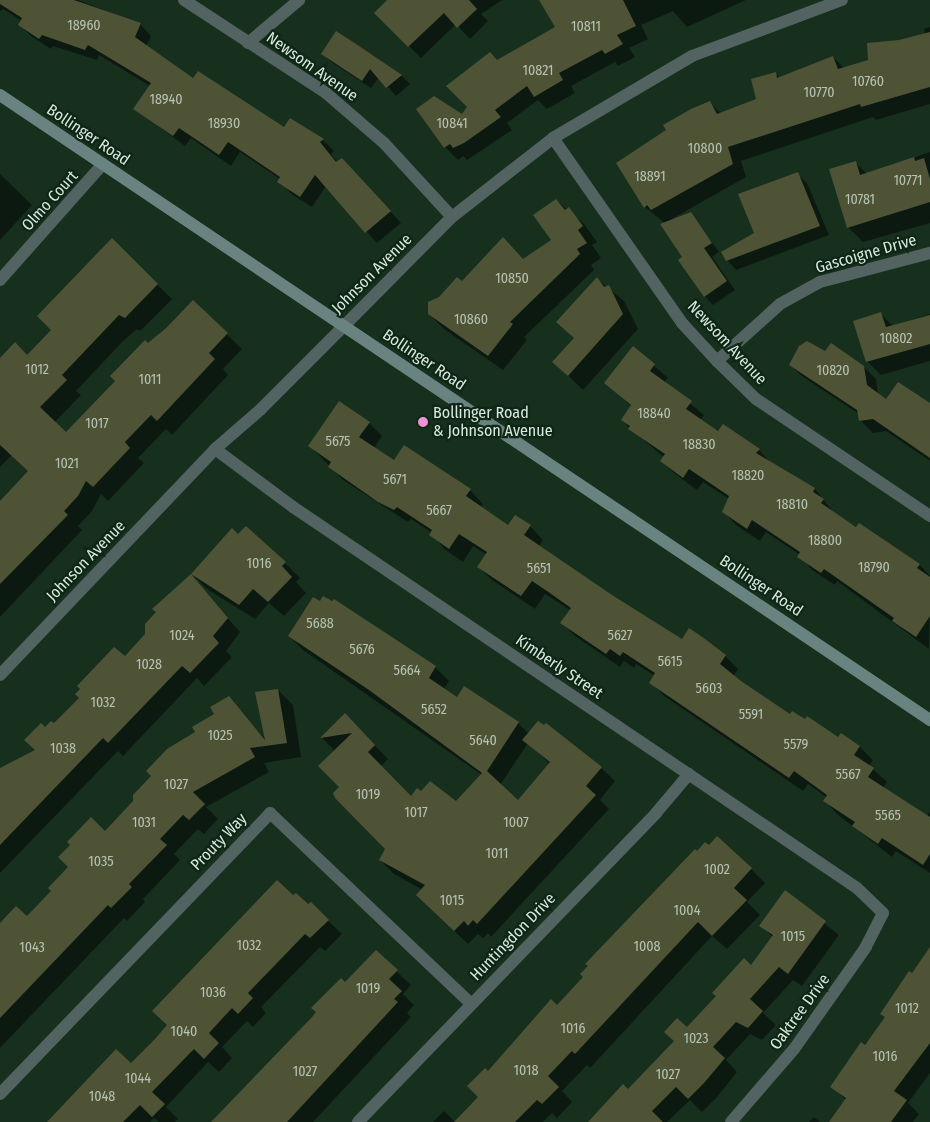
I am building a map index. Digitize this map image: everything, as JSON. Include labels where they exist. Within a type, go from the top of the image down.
[{"type":"main road","name":"Bollinger Road","points":[[0,95],[930,720]]},
{"type":"street","name":"Newsom Avenue","points":[[184,0],[326,93],[384,143],[452,217]]},
{"type":"street","points":[[248,43],[299,0]]},
{"type":"street","name":"Johnson Avenue","points":[[0,675],[215,449],[260,410],[452,217],[554,138],[692,56],[842,0]]},
{"type":"street","name":"Newsom Avenue","points":[[554,138],[682,323],[717,361],[756,399],[930,516]]},
{"type":"street","name":"Olmo Court","points":[[0,280],[103,164]]},
{"type":"street","name":"Gascoigne Drive","points":[[717,361],[780,304],[820,282],[930,253]]},
{"type":"street","name":"Kimberly Street","points":[[215,449],[293,507],[857,888],[883,914]]},
{"type":"street","name":"Huntingdon Drive","points":[[358,1122],[656,813],[689,774]]},
{"type":"street","name":"Prouty Way","points":[[0,1094],[270,813],[471,1004]]},
{"type":"street","name":"Oaktree Drive","points":[[731,1122],[794,1049],[866,947],[883,914]]},
{"type":"building","points":[[0,0],[74,0],[141,23],[135,37],[193,78],[198,71],[284,127],[290,118],[324,139],[320,142],[336,162],[342,158],[391,211],[365,233],[315,175],[300,197],[277,182],[280,177],[228,142],[219,155],[179,128],[173,136],[133,109],[151,83],[88,45],[85,50],[42,35],[39,39],[18,25],[22,18],[0,4]]},
{"type":"building","points":[[387,0],[469,0],[477,9],[457,28],[444,13],[408,47],[374,13]]},
{"type":"building","points":[[539,0],[623,0],[636,26],[617,35],[623,44],[605,54],[602,50],[559,73],[563,80],[534,97],[527,86],[495,110],[501,117],[464,143],[453,148],[450,144],[444,148],[416,109],[434,96],[462,114],[467,107],[446,86],[490,52],[497,60],[555,27]]},
{"type":"building","points":[[336,31],[402,75],[386,88],[370,69],[362,81],[321,54]]},
{"type":"building","points":[[930,32],[930,87],[861,107],[860,104],[728,147],[733,164],[651,210],[647,205],[644,208],[616,163],[666,130],[663,125],[691,109],[710,101],[717,114],[756,99],[751,79],[776,72],[777,78],[833,56],[838,69],[868,60],[867,43],[899,40]]},
{"type":"building","points":[[914,157],[915,161],[924,158],[930,179],[930,202],[847,228],[829,169],[856,161],[860,175]]},
{"type":"building","points":[[798,172],[820,226],[726,261],[721,252],[754,233],[738,194]]},
{"type":"building","points":[[556,199],[565,210],[569,207],[583,226],[578,230],[587,243],[577,249],[580,254],[510,322],[513,324],[488,356],[428,314],[428,302],[439,297],[457,277],[462,281],[503,237],[523,259],[551,240],[533,215]]},
{"type":"building","points":[[691,212],[712,243],[704,248],[727,281],[704,297],[678,260],[682,257],[660,224]]},
{"type":"building","points":[[112,238],[158,284],[125,318],[119,315],[62,375],[67,380],[40,407],[66,432],[115,381],[110,376],[145,340],[148,343],[166,328],[193,300],[228,333],[209,353],[215,359],[157,421],[151,415],[125,442],[130,448],[93,487],[86,481],[78,496],[64,511],[68,515],[0,584],[0,501],[28,471],[0,445],[0,358],[15,342],[27,355],[51,330],[37,316]]},
{"type":"building","points":[[597,277],[604,287],[609,285],[623,314],[568,376],[552,362],[574,338],[556,322]]},
{"type":"building","points":[[881,312],[886,327],[930,315],[930,344],[866,362],[853,321]]},
{"type":"building","points":[[807,341],[825,351],[831,343],[864,366],[867,385],[886,399],[898,382],[930,403],[930,458],[873,419],[859,421],[857,410],[789,365],[799,346]]},
{"type":"building","points":[[633,346],[655,364],[650,371],[692,401],[686,409],[718,431],[723,424],[760,449],[756,453],[815,488],[813,492],[824,499],[821,503],[856,527],[859,523],[920,564],[917,568],[930,577],[930,616],[916,637],[892,621],[894,618],[824,569],[821,573],[797,557],[800,552],[752,520],[747,529],[722,512],[729,496],[689,469],[683,478],[660,461],[665,454],[628,429],[630,426],[621,420],[631,405],[604,383]]},
{"type":"building","points":[[339,401],[370,422],[359,437],[394,460],[404,445],[471,489],[466,496],[508,525],[515,515],[531,525],[524,535],[612,595],[682,639],[689,628],[705,639],[726,655],[720,664],[741,681],[790,714],[792,711],[805,719],[807,716],[838,737],[841,733],[860,746],[854,755],[874,768],[868,777],[930,817],[930,854],[923,865],[882,838],[878,844],[852,826],[855,822],[823,801],[827,795],[794,771],[789,778],[649,683],[655,673],[623,652],[620,656],[610,649],[606,654],[560,623],[571,608],[547,591],[532,581],[521,596],[477,567],[487,552],[459,534],[449,549],[429,535],[432,530],[397,507],[394,510],[378,502],[328,467],[331,462],[308,446]]},
{"type":"building","points":[[246,526],[286,562],[282,566],[292,577],[268,602],[253,589],[239,605],[191,574],[232,528],[238,534]]},
{"type":"building","points":[[191,574],[228,618],[213,636],[219,643],[190,673],[182,666],[108,743],[103,738],[0,845],[0,768],[35,750],[24,740],[41,723],[45,727],[51,721],[54,723],[79,698],[75,694],[80,689],[77,686],[114,647],[125,656],[145,634],[145,624],[156,612],[152,609]]},
{"type":"building","points":[[323,596],[332,601],[334,599],[436,666],[429,678],[457,697],[464,686],[519,722],[487,771],[518,800],[550,762],[522,740],[538,721],[544,725],[546,723],[602,767],[586,786],[596,795],[477,924],[473,920],[468,926],[464,921],[454,931],[416,895],[425,885],[379,860],[385,849],[335,798],[333,793],[339,787],[318,766],[352,733],[320,738],[345,713],[375,745],[368,752],[411,796],[417,788],[421,791],[430,781],[456,801],[482,773],[369,690],[288,636],[313,597],[320,601]]},
{"type":"building","points":[[278,689],[287,743],[250,748],[255,757],[193,792],[205,804],[189,820],[183,815],[160,839],[167,845],[129,884],[132,887],[111,908],[108,905],[0,1018],[0,923],[16,906],[27,916],[51,891],[48,888],[68,867],[58,857],[70,845],[67,842],[91,817],[105,831],[133,801],[133,795],[151,776],[146,771],[167,749],[195,732],[192,727],[214,714],[210,707],[229,696],[265,740],[255,692]]},
{"type":"building","points":[[717,836],[752,868],[734,888],[747,900],[712,936],[698,922],[575,1054],[572,1051],[548,1076],[559,1087],[542,1104],[537,1100],[515,1122],[454,1122],[478,1097],[467,1086],[485,1068],[488,1071],[551,999],[557,1005],[583,977],[580,974],[588,966],[585,964],[695,849],[697,851],[705,842],[709,845]]},
{"type":"building","points":[[277,880],[293,895],[296,893],[308,904],[311,902],[329,920],[310,938],[305,934],[248,993],[253,998],[238,1014],[232,1008],[209,1033],[219,1043],[204,1059],[194,1049],[152,1092],[165,1104],[152,1117],[140,1105],[123,1122],[47,1122],[116,1049],[131,1063],[155,1039],[167,1025],[152,1011]]},
{"type":"building","points":[[785,890],[826,921],[788,974],[779,967],[750,999],[763,1011],[748,1028],[736,1022],[713,1047],[725,1058],[704,1083],[688,1099],[676,1087],[652,1111],[663,1122],[588,1122],[623,1084],[628,1089],[674,1041],[664,1032],[677,1018],[687,1027],[716,996],[712,993],[744,958],[751,965],[773,935],[759,926]]},
{"type":"building","points":[[930,947],[930,1043],[894,1091],[907,1100],[891,1122],[829,1122],[846,1098],[830,1087],[861,1042],[865,1045],[885,1017],[880,1014],[909,971],[912,973]]},
{"type":"building","points":[[376,950],[398,970],[389,979],[402,991],[394,999],[398,1002],[287,1122],[211,1122],[313,1016],[316,1012],[311,1008],[341,978],[345,982]]},
{"type":"place","name":"Bollinger Road & Johnson Avenue","points":[[423,422]]}]
